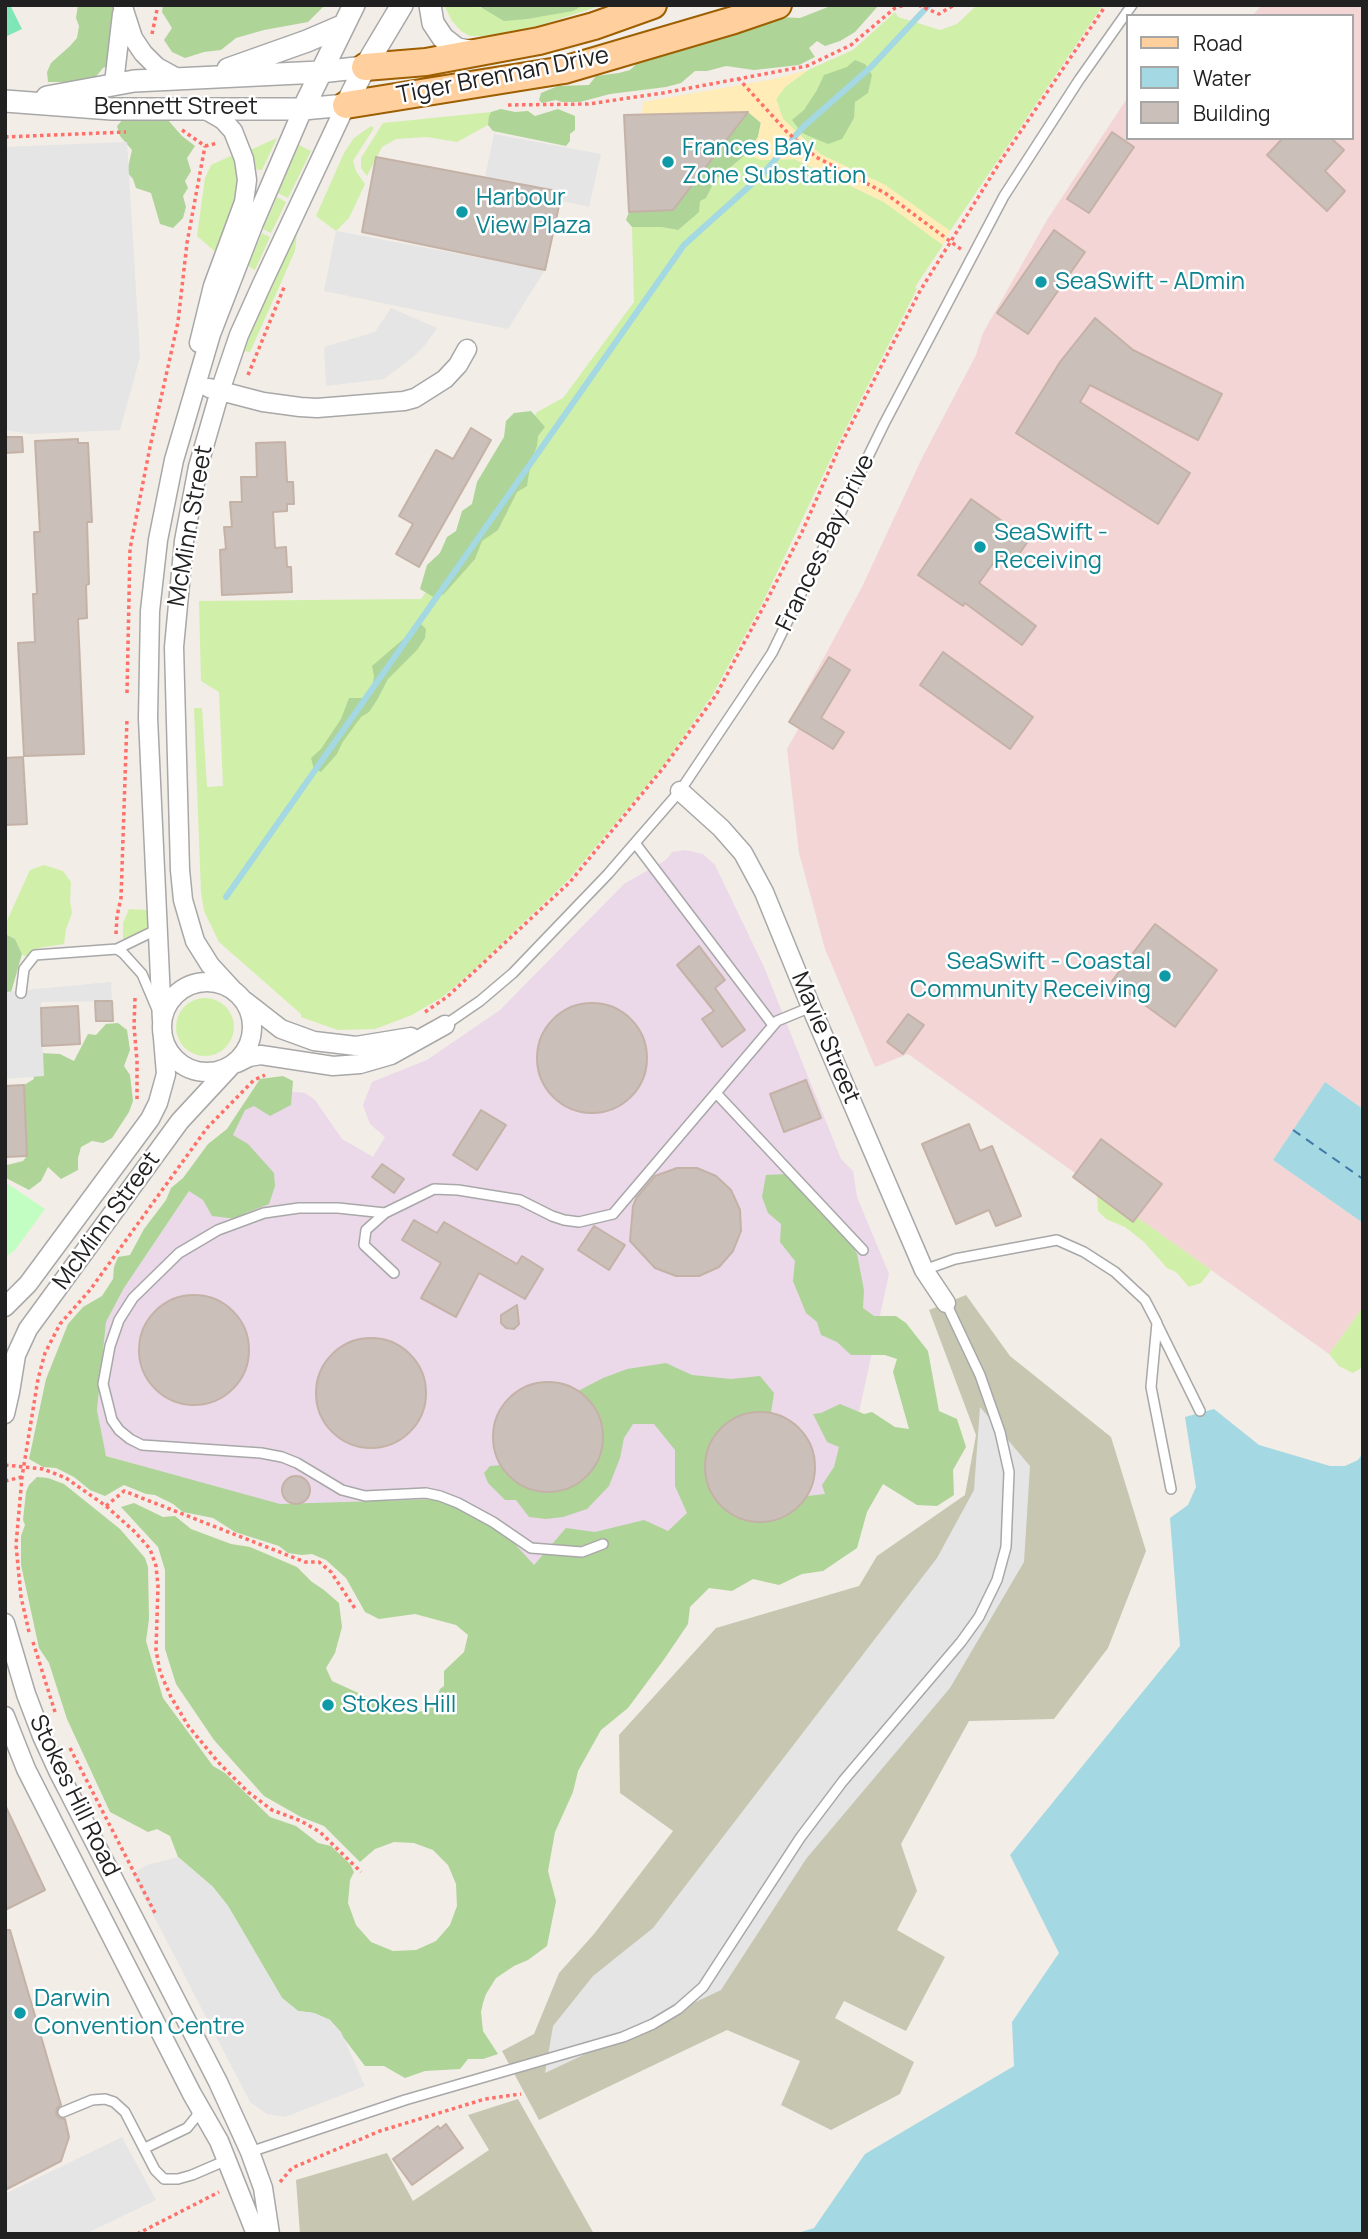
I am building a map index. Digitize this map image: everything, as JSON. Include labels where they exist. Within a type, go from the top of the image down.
[{"type":"main road","name":"Tiger Brennan Drive","points":[[365,67],[426,62],[483,52],[561,35],[653,5]]},
{"type":"main road","name":"Tiger Brennan Drive","points":[[346,105],[564,69],[778,5]]},
{"type":"street","name":"McMinn Street","points":[[5,1307],[28,1284],[150,1119],[158,1103],[166,1074],[148,718],[150,611],[158,540],[174,460],[211,334],[303,108],[354,5]]},
{"type":"street","name":"McMinn Street","points":[[237,993],[210,965],[195,942],[183,900],[180,870],[174,647],[178,593],[191,499],[220,391],[239,335],[346,105],[402,5]]},
{"type":"street","points":[[430,5],[433,23],[443,38],[463,51],[483,52]]},
{"type":"street","points":[[123,6],[133,38],[144,53],[157,67],[177,78]]},
{"type":"street","points":[[114,83],[123,6]]},
{"type":"street","name":"Bennett Street","points":[[210,76],[342,26]]},
{"type":"street","name":"Bennett Street","points":[[5,101],[63,94],[114,83],[320,72],[365,67]]},
{"type":"street","name":"Bennett Street","points":[[5,101],[112,109],[303,108],[346,105]]},
{"type":"street","name":"McMinn Street","points":[[195,385],[199,343],[206,310],[244,202],[247,180],[244,159],[233,131],[223,120],[200,108]]},
{"type":"street","points":[[195,385],[263,402],[309,408],[404,401],[415,398],[445,379],[458,365],[467,349]]},
{"type":"street","name":"Mavie Street","points":[[680,791],[721,828],[743,853],[764,892],[924,1270],[946,1303]]},
{"type":"street","points":[[216,983],[237,993],[247,1006],[252,1031],[246,1051],[233,1065],[214,1072],[195,1071],[175,1059],[167,1049],[162,1028],[168,1005],[174,996],[193,984],[216,983]]},
{"type":"street","name":"Frances Bay Drive","points":[[237,993],[281,1029],[300,1037],[332,1044],[356,1046],[399,1040],[446,1025]]},
{"type":"street","name":"Frances Bay Drive","points":[[233,1065],[249,1057],[261,1055],[321,1065],[360,1064],[409,1047],[446,1025]]},
{"type":"street","name":"McMinn Street","points":[[5,1414],[16,1355],[28,1329],[180,1121],[233,1065]]},
{"type":"street","points":[[5,1373],[10,1392]]},
{"type":"street","name":"Stokes Hill Road","points":[[5,1623],[26,1694],[42,1736],[218,2082],[250,2152],[263,2188],[270,2234]]},
{"type":"street","name":"Stokes Hill Road","points":[[5,1716],[26,1769],[227,2160],[256,2234]]},
{"type":"street","name":"Stokes Hill Road","points":[[94,1903],[118,1889]]},
{"type":"street","points":[[160,2032],[186,2019]]},
{"type":"street","points":[[227,2160],[250,2152]]},
{"type":"lane","name":"Frances Bay Drive","points":[[446,1025],[513,973],[608,874],[680,791],[772,653],[884,424],[1004,196],[1079,80],[1132,5]]},
{"type":"lane","points":[[635,843],[773,1025]]},
{"type":"lane","points":[[20,993],[24,969],[35,955],[117,949],[158,929]]},
{"type":"lane","points":[[117,949],[142,974],[162,1028]]},
{"type":"lane","points":[[394,1273],[364,1245],[366,1230],[385,1213],[434,1189],[514,1198],[552,1216],[571,1221],[579,1222],[613,1214],[773,1025],[784,1017],[811,1007]]},
{"type":"lane","points":[[716,1093],[863,1250]]},
{"type":"lane","points":[[385,1213],[338,1208],[299,1208],[264,1213],[218,1230],[179,1253],[133,1298],[119,1320],[110,1346],[103,1384],[112,1420],[119,1430],[142,1445],[261,1452],[297,1463],[342,1490],[365,1496],[426,1493],[440,1496],[492,1522],[531,1548],[582,1552],[603,1545]]},
{"type":"lane","points":[[924,1270],[956,1259],[1056,1240],[1084,1252],[1115,1272],[1145,1300],[1200,1410]]},
{"type":"lane","points":[[250,2152],[405,2100],[623,2037],[678,2009],[703,1987],[800,1838],[843,1781],[961,1642],[979,1617],[997,1580],[1006,1547],[1009,1472],[1000,1432],[980,1375],[946,1303]]},
{"type":"lane","points":[[1157,1323],[1151,1387],[1171,1489]]},
{"type":"lane","points":[[63,2112],[92,2100],[110,2100],[125,2112],[159,2175],[169,2180],[192,2175],[227,2160]]},
{"type":"lane","points":[[145,2148],[187,2128],[196,2118],[200,2107]]},
{"type":"path","points":[[150,42],[158,5]]},
{"type":"path","points":[[501,105],[587,104],[807,66],[851,45],[895,8],[904,5]]},
{"type":"path","points":[[918,5],[939,14],[954,5]]},
{"type":"path","points":[[425,1012],[447,997],[570,882],[664,767],[716,695],[802,532],[840,446],[895,337],[949,242],[1106,5]]},
{"type":"path","points":[[738,78],[787,132],[816,157],[885,193],[972,257]]},
{"type":"path","points":[[180,129],[205,146]]},
{"type":"path","points":[[5,137],[126,132]]},
{"type":"path","points":[[245,382],[285,285]]},
{"type":"path","points":[[57,1717],[30,1634],[22,1597],[16,1545],[22,1477],[38,1379],[45,1353],[60,1324],[90,1290],[208,1128],[254,1080],[269,1073]]},
{"type":"path","points":[[5,1465],[43,1469],[66,1478],[106,1506],[150,1549],[156,1566],[158,1586],[156,1650],[160,1672],[189,1727],[248,1792],[272,1810],[320,1832],[361,1872]]},
{"type":"path","points":[[5,1481],[22,1477]]},
{"type":"path","points":[[106,1506],[124,1491],[305,1562],[319,1562],[331,1572],[356,1610]]},
{"type":"path","points":[[66,1738],[158,1919]]},
{"type":"path","points":[[263,2188],[283,2181],[292,2168],[380,2132],[485,2099],[521,2094]]},
{"type":"path","points":[[137,2234],[226,2189]]},
{"type":"shaded area","points":[[1262,5],[1363,5],[1363,1109],[1325,1082],[1273,1160],[1363,1223],[1363,1307],[1329,1354],[908,1054],[875,1067],[825,949],[799,853],[787,749],[799,728],[789,722],[862,587],[922,458],[976,355],[983,333],[1047,220],[1126,100],[1126,140],[1354,140],[1354,14],[1254,14]]},
{"type":"shaded area","points":[[494,134],[601,154],[589,207],[484,183]]},
{"type":"shaded area","points":[[127,142],[140,357],[120,430],[30,434],[5,430],[5,147]]},
{"type":"shaded area","points":[[336,231],[545,270],[508,329],[324,291]]},
{"type":"shaded area","points":[[391,308],[437,328],[412,358],[384,379],[326,386],[324,347],[375,332]]},
{"type":"shaded area","points":[[685,850],[703,854],[715,865],[764,967],[841,1159],[853,1171],[857,1197],[889,1274],[829,1550],[532,1570],[284,1510],[105,1455],[97,1410],[106,1322],[124,1288],[258,1088],[305,1093],[315,1100],[342,1139],[373,1157],[385,1137],[370,1124],[363,1105],[372,1082],[427,1060],[500,1010],[624,884],[666,860],[672,852]]},
{"type":"shaded area","points":[[111,982],[112,1001],[41,1002],[44,1076],[5,1079],[5,992]]},
{"type":"shaded area","points":[[966,1295],[1010,1356],[1111,1437],[1146,1551],[1108,1648],[1054,1719],[969,1721],[901,1844],[917,1891],[897,1930],[945,1957],[906,2031],[844,2001],[835,2018],[914,2062],[900,2094],[831,2130],[781,2105],[800,2061],[727,2030],[539,2120],[502,2051],[534,2034],[559,1973],[594,1934],[673,1831],[620,1793],[619,1735],[716,1628],[859,1586],[877,1556],[965,1495],[976,1435],[929,1310]]},
{"type":"shaded area","points":[[980,1407],[1030,1466],[1024,1562],[950,1688],[806,1859],[721,1990],[545,2073],[553,2026],[593,1976],[653,1928],[937,1558],[974,1490]]},
{"type":"shaded area","points":[[178,1857],[212,1886],[228,1906],[282,1998],[298,2011],[314,2013],[330,2020],[341,2032],[365,2086],[285,2117],[267,2114],[250,2102],[132,1874],[147,1865]]},
{"type":"shaded area","points":[[518,2099],[594,2234],[300,2234],[296,2180],[387,2153],[413,2201],[489,2150],[468,2115]]},
{"type":"shaded area","points":[[122,2137],[156,2200],[85,2234],[5,2234],[5,2194]]},
{"type":"green space","points":[[5,5],[10,5],[22,29],[5,37]]},
{"type":"green space","points":[[78,5],[114,5],[117,13],[110,65],[103,68],[94,79],[83,82],[48,82],[47,72],[51,63],[77,38]]},
{"type":"green space","points":[[163,5],[325,5],[308,22],[236,38],[221,50],[185,58],[172,52],[164,40],[172,28],[162,12]]},
{"type":"green space","points":[[444,5],[573,11],[584,5],[603,5],[537,26],[488,36],[470,36],[452,21]]},
{"type":"green space","points":[[477,5],[584,5],[573,11],[504,21]]},
{"type":"green space","points":[[833,5],[879,5],[855,32],[840,41],[825,46],[817,41],[809,48],[815,57],[799,65],[754,70],[726,66],[695,71],[681,83],[666,87],[610,94],[580,102],[556,100],[542,103],[539,100],[541,93],[558,86],[589,85],[596,76],[630,70],[656,52],[677,51],[694,40],[742,32],[755,24],[779,17],[800,18]]},
{"type":"green space","points":[[977,5],[1103,5],[950,231],[885,185],[820,154],[783,119],[776,99],[785,87],[808,70],[853,50],[895,12],[898,17],[940,30],[957,24]]},
{"type":"green space","points":[[855,60],[865,64],[872,75],[868,93],[855,102],[854,118],[842,139],[828,144],[802,133],[792,120],[804,110],[824,75],[847,67]]},
{"type":"green space","points":[[501,109],[528,111],[535,116],[558,109],[575,116],[575,130],[570,134],[570,141],[566,146],[493,131],[488,125],[489,116],[491,112]]},
{"type":"green space","points":[[491,112],[488,125],[457,142],[427,137],[396,139],[382,147],[367,176],[361,168],[361,158],[383,123]]},
{"type":"green space","points":[[748,112],[761,122],[758,137],[746,154],[723,176],[716,178],[706,198],[700,201],[699,212],[678,230],[632,227],[626,220],[629,212],[673,209]]},
{"type":"green space","points":[[126,116],[150,121],[167,119],[195,146],[187,158],[191,171],[185,181],[188,188],[183,196],[186,207],[183,218],[173,228],[160,224],[151,193],[136,188],[127,172],[132,150],[120,136],[117,126]]},
{"type":"green space","points":[[371,126],[374,128],[353,161],[365,184],[349,218],[336,231],[316,216],[344,153],[354,138]]},
{"type":"green space","points":[[277,138],[262,170],[257,170],[250,150]]},
{"type":"green space","points":[[299,145],[311,151],[288,198],[278,193]]},
{"type":"green space","points":[[746,154],[762,160],[794,159],[884,202],[943,245],[915,287],[917,289],[838,444],[762,604],[713,694],[663,766],[568,880],[478,966],[444,996],[412,1015],[375,1029],[338,1030],[301,1017],[301,1014],[219,942],[204,911],[194,708],[202,708],[207,787],[223,786],[219,692],[201,681],[199,601],[421,599],[447,562],[537,412],[563,398],[634,302],[632,227],[678,230],[716,178]]},
{"type":"green space","points":[[233,155],[239,176],[237,194],[219,255],[197,236],[205,178],[211,165]]},
{"type":"green space","points":[[277,197],[286,202],[271,233],[263,229]]},
{"type":"green space","points":[[297,232],[295,251],[250,352],[244,351],[258,315]]},
{"type":"green space","points":[[262,233],[270,237],[255,270],[248,266]]},
{"type":"green space","points":[[531,411],[545,427],[538,436],[527,486],[517,492],[498,530],[482,541],[475,559],[444,594],[435,598],[420,589],[427,565],[440,553],[447,537],[456,531],[462,511],[472,504],[477,482],[504,437],[506,421],[514,413]]},
{"type":"green space","points":[[421,624],[426,629],[425,638],[417,650],[388,679],[369,712],[361,717],[337,754],[321,772],[314,769],[311,758],[321,749],[341,719],[349,698],[363,698],[372,690],[372,666]]},
{"type":"green space","points":[[44,865],[63,871],[71,882],[72,913],[64,944],[38,948],[28,958],[22,954],[15,939],[5,934],[5,925],[30,870]]},
{"type":"green space","points":[[129,909],[147,910],[147,929],[135,938],[123,940],[123,923]]},
{"type":"green space","points":[[5,934],[15,939],[22,954],[8,1003],[5,1005]]},
{"type":"green space","points":[[205,998],[221,1003],[229,1011],[234,1027],[229,1043],[221,1051],[205,1056],[189,1051],[181,1043],[176,1027],[181,1011],[189,1003]]},
{"type":"green space","points":[[118,1023],[127,1030],[130,1050],[124,1066],[130,1075],[133,1101],[112,1138],[103,1143],[92,1141],[81,1147],[78,1170],[61,1179],[48,1167],[41,1181],[29,1190],[6,1178],[7,1165],[23,1161],[27,1156],[24,1085],[34,1079],[32,1072],[40,1053],[60,1054],[74,1061],[88,1034],[96,1035],[106,1024]]},
{"type":"green space","points":[[283,1076],[293,1081],[291,1105],[270,1116],[254,1106],[245,1110],[233,1135],[248,1144],[274,1173],[275,1186],[269,1204],[237,1219],[212,1216],[203,1200],[189,1191],[124,1288],[106,1322],[97,1410],[106,1456],[280,1504],[442,1499],[475,1515],[513,1542],[534,1565],[566,1528],[595,1532],[644,1520],[668,1531],[687,1513],[675,1486],[675,1450],[654,1424],[633,1424],[624,1438],[620,1458],[609,1486],[587,1509],[563,1517],[529,1517],[516,1500],[505,1500],[488,1483],[484,1473],[490,1466],[501,1465],[517,1482],[538,1491],[562,1491],[581,1482],[595,1466],[603,1446],[602,1424],[593,1405],[578,1391],[627,1369],[666,1363],[692,1375],[731,1379],[760,1376],[774,1393],[771,1413],[751,1412],[732,1419],[716,1433],[707,1450],[705,1474],[712,1496],[729,1513],[750,1522],[773,1521],[793,1512],[807,1496],[825,1494],[822,1485],[834,1467],[839,1447],[827,1442],[813,1414],[840,1404],[864,1414],[872,1412],[895,1427],[909,1429],[893,1372],[897,1359],[885,1355],[851,1355],[837,1342],[821,1335],[817,1322],[806,1313],[793,1281],[795,1261],[780,1242],[781,1224],[768,1213],[762,1197],[766,1175],[786,1174],[851,1243],[857,1254],[864,1290],[863,1308],[874,1316],[896,1316],[906,1323],[928,1351],[939,1411],[957,1419],[966,1447],[953,1470],[954,1495],[937,1506],[917,1505],[883,1484],[867,1512],[857,1548],[823,1571],[802,1574],[779,1585],[753,1579],[732,1591],[709,1588],[690,1607],[688,1624],[665,1658],[628,1708],[601,1730],[578,1771],[573,1792],[555,1832],[548,1871],[556,1901],[547,1946],[496,1978],[483,2003],[483,2031],[498,2054],[483,2059],[468,2059],[460,2069],[425,2071],[405,2078],[384,2066],[365,2066],[330,2020],[314,2013],[298,2011],[282,1998],[228,1906],[213,1887],[178,1857],[170,1836],[157,1829],[148,1832],[110,1812],[67,1719],[49,1663],[39,1648],[21,1565],[21,1536],[25,1525],[23,1520],[29,1485],[37,1477],[64,1484],[120,1529],[145,1558],[148,1567],[149,1619],[146,1641],[163,1698],[213,1766],[225,1773],[270,1817],[296,1826],[318,1843],[331,1846],[350,1864],[354,1872],[350,1880],[348,1903],[356,1925],[371,1942],[393,1951],[416,1950],[436,1941],[450,1925],[457,1906],[456,1884],[448,1865],[433,1850],[414,1843],[394,1842],[375,1849],[360,1862],[324,1826],[301,1817],[264,1796],[214,1740],[176,1684],[165,1649],[165,1570],[158,1547],[121,1507],[134,1503],[163,1517],[175,1516],[191,1529],[231,1544],[250,1547],[297,1567],[339,1603],[342,1627],[335,1653],[326,1668],[332,1681],[407,1714],[428,1710],[435,1701],[444,1686],[444,1671],[464,1652],[468,1635],[456,1625],[415,1614],[379,1619],[365,1612],[346,1578],[326,1560],[312,1554],[288,1553],[279,1546],[235,1532],[213,1518],[183,1512],[155,1495],[124,1485],[105,1496],[90,1490],[74,1477],[56,1468],[43,1467],[29,1459],[46,1379],[68,1324],[83,1307],[102,1296],[113,1279],[118,1257],[130,1255],[171,1188],[183,1178],[208,1144],[227,1129],[260,1079]]},
{"type":"green space","points":[[5,1182],[45,1209],[15,1250],[5,1258]]},
{"type":"green space","points":[[1097,1194],[1133,1222],[1137,1217],[1211,1270],[1201,1283],[1189,1287],[1176,1272],[1167,1268],[1144,1242],[1125,1227],[1106,1219],[1098,1211]]},
{"type":"green space","points":[[1363,1307],[1363,1367],[1353,1373],[1339,1366],[1329,1354]]},
{"type":"sand","points":[[808,70],[785,87],[776,99],[783,119],[820,154],[885,185],[950,231],[943,245],[884,202],[795,159],[761,160],[746,154],[758,137],[761,123],[748,112],[642,114],[643,102],[774,79]]},
{"type":"water","points":[[1325,1082],[1363,1109],[1363,1223],[1273,1160]]},
{"type":"water","points":[[1214,1409],[1259,1445],[1330,1466],[1345,1466],[1358,1460],[1363,1453],[1363,2234],[795,2234],[814,2228],[865,2154],[1014,2066],[1012,2022],[1059,1953],[1010,1855],[1180,1646],[1170,1518],[1188,1505],[1196,1487],[1185,1417]]},
{"type":"building","name":"Frances Bay Zone Substation","points":[[748,112],[673,210],[629,212],[624,115]]},
{"type":"building","points":[[1112,132],[1134,147],[1089,213],[1067,199]]},
{"type":"building","points":[[1281,140],[1333,140],[1344,150],[1325,171],[1345,191],[1327,211],[1267,155]]},
{"type":"building","name":"Harbour View Plaza","points":[[376,157],[562,192],[545,270],[362,232]]},
{"type":"building","name":"SeaSwift - ADmin","points":[[1054,230],[1085,252],[1028,334],[997,313]]},
{"type":"building","points":[[1095,318],[1133,350],[1222,394],[1198,440],[1090,385],[1080,402],[1190,473],[1158,524],[1016,433],[1060,362]]},
{"type":"building","points":[[471,428],[491,440],[419,567],[396,554],[413,524],[399,516],[436,450],[453,459]]},
{"type":"building","points":[[5,437],[22,437],[23,452],[5,453]]},
{"type":"building","points":[[78,439],[78,443],[88,443],[92,522],[87,522],[87,618],[78,619],[84,754],[24,756],[18,643],[35,642],[33,594],[37,594],[34,532],[40,532],[35,441]]},
{"type":"building","points":[[285,442],[287,482],[293,482],[294,504],[287,504],[287,511],[273,512],[275,548],[286,547],[287,567],[291,567],[292,592],[222,595],[220,550],[226,549],[224,527],[232,527],[230,502],[242,502],[241,477],[257,477],[256,443]]},
{"type":"building","name":"SeaSwift - Receiving","points":[[971,499],[1029,540],[1012,564],[999,555],[979,583],[1036,626],[1022,645],[965,603],[963,606],[918,575]]},
{"type":"building","points":[[943,652],[1033,717],[1010,749],[920,685]]},
{"type":"building","points":[[829,657],[850,670],[821,718],[844,732],[833,749],[789,722]]},
{"type":"building","points":[[23,757],[27,824],[5,825],[5,758]]},
{"type":"building","name":"SeaSwift - Coastal Community Receiving","points":[[1155,924],[1217,970],[1175,1027],[1112,981]]},
{"type":"building","points":[[699,946],[725,980],[715,988],[745,1030],[722,1047],[702,1019],[714,1011],[677,965]]},
{"type":"building","points":[[95,1001],[112,1001],[113,1021],[96,1021]]},
{"type":"building","points":[[592,1003],[613,1008],[631,1019],[642,1037],[647,1058],[642,1079],[631,1097],[613,1108],[592,1113],[571,1108],[553,1097],[542,1079],[537,1058],[542,1037],[553,1019],[571,1008]]},
{"type":"building","points":[[78,1006],[80,1044],[42,1046],[41,1008]]},
{"type":"building","points":[[908,1014],[924,1025],[903,1054],[887,1042]]},
{"type":"building","points":[[806,1080],[821,1118],[784,1132],[770,1094]]},
{"type":"building","points":[[24,1085],[27,1156],[5,1157],[5,1086]]},
{"type":"building","points":[[481,1110],[506,1125],[477,1170],[453,1155]]},
{"type":"building","points":[[969,1124],[980,1151],[992,1146],[1021,1216],[996,1226],[989,1210],[956,1224],[922,1144]]},
{"type":"building","points":[[1101,1139],[1162,1184],[1133,1222],[1073,1177]]},
{"type":"building","points":[[382,1164],[404,1179],[394,1193],[372,1177]]},
{"type":"building","points":[[677,1168],[697,1168],[716,1176],[731,1190],[740,1210],[741,1231],[733,1251],[719,1267],[699,1276],[676,1276],[655,1268],[630,1241],[633,1206],[637,1197],[655,1176]]},
{"type":"building","points":[[414,1220],[437,1233],[444,1222],[517,1264],[522,1256],[543,1269],[525,1299],[479,1273],[456,1317],[421,1298],[441,1263],[402,1240]]},
{"type":"building","points":[[594,1226],[625,1245],[609,1270],[578,1250]]},
{"type":"building","points":[[194,1295],[215,1300],[233,1311],[244,1329],[249,1350],[244,1371],[233,1389],[215,1400],[194,1405],[173,1400],[155,1389],[144,1371],[139,1350],[144,1329],[155,1311],[173,1300]]},
{"type":"building","points":[[517,1305],[519,1324],[514,1329],[506,1328],[501,1323],[501,1315]]},
{"type":"building","points":[[371,1338],[392,1343],[410,1354],[421,1372],[426,1393],[421,1414],[410,1432],[392,1443],[371,1448],[350,1443],[332,1432],[321,1414],[316,1393],[321,1372],[332,1354],[350,1343]]},
{"type":"building","points":[[548,1382],[569,1387],[587,1398],[598,1416],[603,1437],[598,1458],[587,1476],[569,1487],[548,1492],[527,1487],[509,1476],[498,1458],[493,1437],[498,1416],[509,1398],[527,1387]]},
{"type":"building","points":[[760,1412],[781,1417],[799,1428],[810,1446],[815,1467],[810,1488],[799,1506],[781,1517],[760,1522],[739,1517],[721,1506],[710,1488],[705,1467],[710,1446],[721,1428],[739,1417]]},
{"type":"building","points":[[296,1476],[306,1480],[310,1490],[306,1500],[296,1504],[286,1500],[282,1490],[286,1480]]},
{"type":"building","points":[[5,1805],[45,1890],[5,1910]]},
{"type":"building","name":"Darwin Convention Centre","points":[[5,1930],[10,1930],[61,2105],[56,2114],[65,2119],[69,2137],[61,2161],[5,2190]]},
{"type":"building","points":[[446,2124],[463,2148],[412,2185],[393,2159],[438,2126],[440,2129]]},
{"type":"waterway","points":[[226,897],[684,245],[763,174],[802,128],[871,67],[929,5]]},
{"type":"ferry route","points":[[1293,1130],[1363,1179]]},
{"type":"place","name":"Frances Bay Zone Substation","points":[[668,162]]},
{"type":"place","name":"Harbour View Plaza","points":[[462,212]]},
{"type":"place","name":"SeaSwift - ADmin","points":[[1041,282]]},
{"type":"place","name":"SeaSwift - Receiving","points":[[980,547]]},
{"type":"place","name":"SeaSwift - Coastal Community Receiving","points":[[1165,976]]},
{"type":"place","name":"Stokes Hill","points":[[328,1705]]},
{"type":"place","name":"Darwin Convention Centre","points":[[20,2013]]}]
